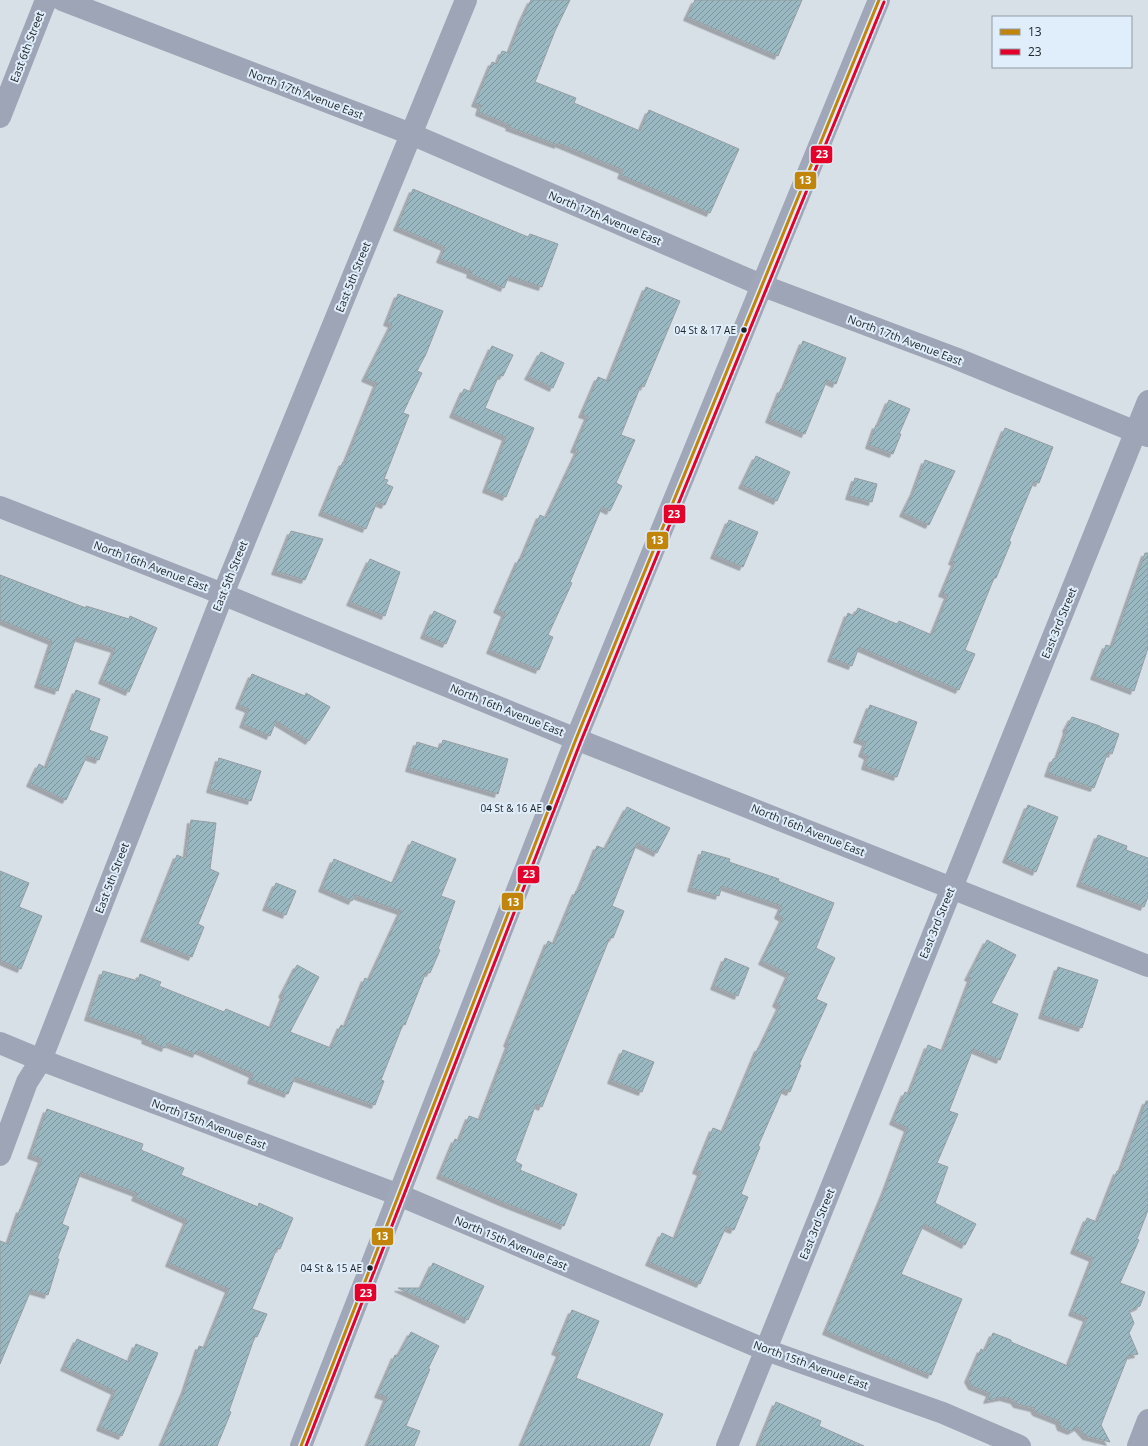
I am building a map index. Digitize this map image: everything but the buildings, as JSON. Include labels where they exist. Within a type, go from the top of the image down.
[{"type":"main road","points":[[301,1446],[576,739],[879,0]]},
{"type":"street","name":"East 6th Street","points":[[0,117],[46,0]]},
{"type":"street","name":"North 17th Avenue East","points":[[62,0],[411,134],[761,285],[955,358],[1142,434]]},
{"type":"street","name":"East 5th Street","points":[[0,1155],[27,1082],[41,1060],[223,594],[466,0]]},
{"type":"street","name":"East 3rd Street","points":[[727,1446],[952,887],[1142,434],[1148,401]]},
{"type":"street","name":"North 16th Avenue East","points":[[0,507],[223,594],[576,739],[1148,966]]},
{"type":"street","name":"North 15th Avenue East","points":[[0,1043],[41,1060],[398,1195],[766,1350],[943,1413],[1020,1446]]},
{"type":"street","points":[[1138,1446],[1148,1420]]},
{"type":"transit line","name":"13","points":[[301,1446],[576,739],[879,0]]},
{"type":"transit line","name":"23","points":[[306,1446],[581,741],[884,2]]},
{"type":"place","name":"04 St & 17 AE","points":[[744,330]]},
{"type":"place","name":"04 St & 16 AE","points":[[549,808]]},
{"type":"place","name":"04 St & 15 AE","points":[[370,1268]]}]
